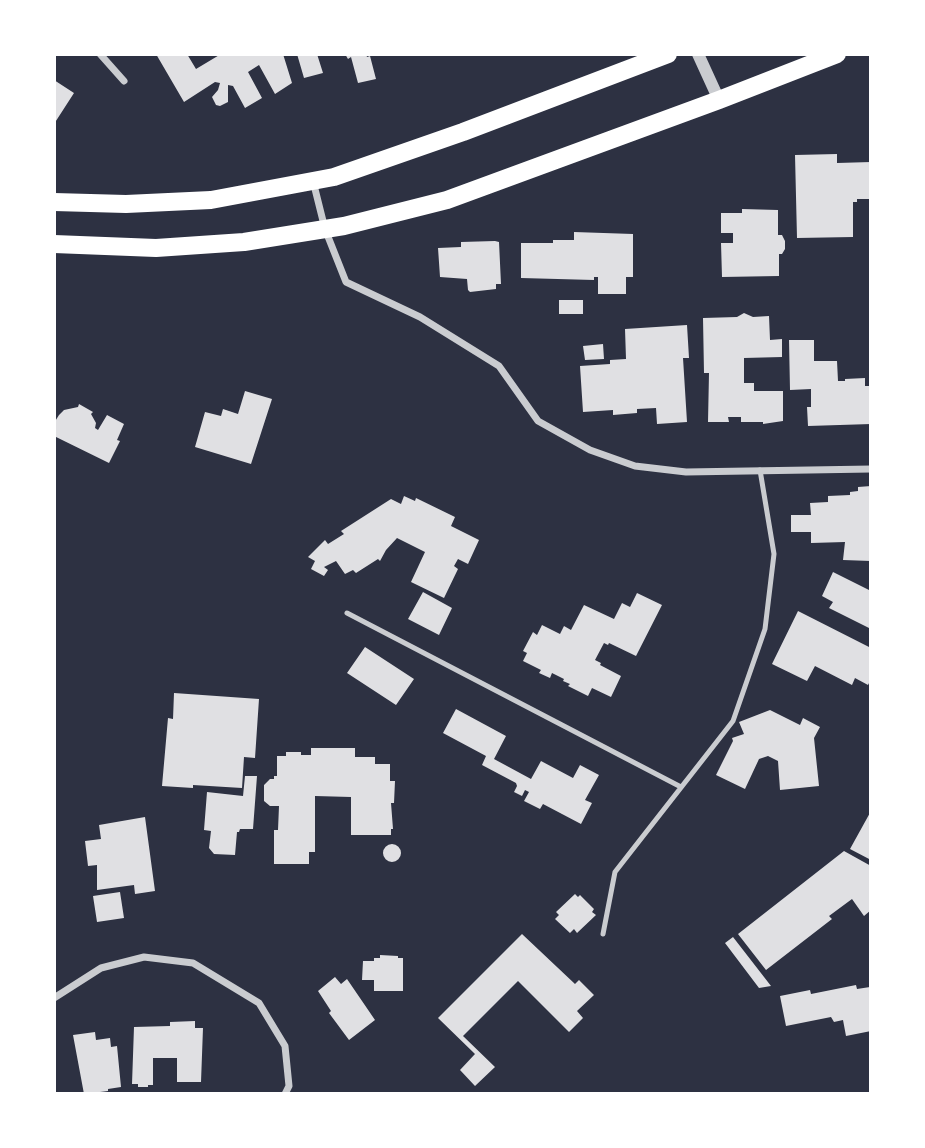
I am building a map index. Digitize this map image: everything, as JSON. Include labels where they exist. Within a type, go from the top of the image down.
[{"type":"main road","points":[[54,202],[126,204],[211,200],[334,177],[463,132],[668,54]]},
{"type":"main road","points":[[54,244],[156,248],[243,242],[325,229],[447,200],[837,54]]},
{"type":"street","points":[[100,54],[124,80]]},
{"type":"street","points":[[698,54],[719,100]]},
{"type":"street","points":[[313,181],[325,229],[346,282],[420,317],[499,366],[538,421],[579,444],[635,466],[686,472],[871,469]]},
{"type":"street","points":[[54,998],[101,968],[145,957],[193,963],[259,1003],[285,1046],[289,1086],[285,1094]]},
{"type":"lane","points":[[603,934],[615,872],[733,721],[765,629],[774,554],[760,470]]},
{"type":"lane","points":[[347,613],[681,787]]},
{"type":"building","points":[[156,54],[187,54],[196,69],[221,54],[283,54],[292,83],[275,94],[259,65],[248,72],[262,98],[245,108],[233,86],[228,85],[228,102],[216,105],[212,97],[220,83],[215,82],[184,102]]},
{"type":"building","points":[[297,54],[317,54],[323,73],[304,78]]},
{"type":"building","points":[[345,54],[370,56],[376,79],[358,83],[351,57],[348,59]]},
{"type":"building","points":[[54,80],[74,93],[54,124]]},
{"type":"building","points":[[837,154],[837,163],[871,162],[871,199],[857,199],[857,202],[853,202],[853,237],[797,238],[795,155]]},
{"type":"building","points":[[742,209],[778,210],[778,235],[782,235],[785,241],[785,249],[779,254],[779,276],[722,277],[721,243],[733,243],[733,233],[721,233],[721,213],[742,213]]},
{"type":"building","points":[[574,232],[633,234],[633,277],[626,277],[626,294],[598,294],[598,277],[594,277],[594,280],[521,278],[521,243],[574,240]]},
{"type":"building","points":[[461,242],[499,242],[501,284],[496,284],[496,289],[470,292],[467,279],[440,277],[438,248],[461,247]]},
{"type":"building","points":[[559,300],[583,300],[583,314],[559,314]]},
{"type":"building","points":[[744,313],[753,317],[769,316],[770,340],[782,339],[782,357],[744,358],[744,383],[754,383],[754,391],[783,391],[783,421],[763,424],[741,422],[741,417],[728,417],[729,422],[708,422],[709,373],[704,373],[703,318],[737,317]]},
{"type":"building","points":[[687,325],[689,358],[683,358],[687,422],[657,424],[656,408],[613,415],[613,410],[583,412],[580,366],[610,364],[610,360],[626,359],[625,329]]},
{"type":"building","points":[[789,340],[814,340],[814,361],[837,361],[838,381],[865,378],[865,386],[871,386],[871,424],[808,426],[807,407],[811,407],[811,389],[790,390]]},
{"type":"building","points":[[603,344],[604,359],[585,360],[583,346]]},
{"type":"building","points":[[245,391],[272,399],[251,464],[195,447],[205,412],[221,416],[223,409],[238,414]]},
{"type":"building","points":[[79,404],[93,412],[91,414],[98,430],[107,415],[124,424],[117,440],[120,441],[109,463],[54,436],[54,423],[59,415],[64,410],[78,407]]},
{"type":"building","points":[[871,486],[871,561],[843,560],[845,542],[811,543],[811,532],[791,532],[791,515],[811,515],[810,503],[828,502],[828,496],[850,495],[850,492],[858,491],[858,487]]},
{"type":"building","points":[[404,496],[415,501],[416,498],[455,517],[451,526],[479,540],[468,564],[458,559],[454,566],[458,569],[444,598],[411,582],[425,552],[397,538],[380,561],[378,559],[356,573],[353,570],[345,574],[336,561],[324,567],[328,570],[324,576],[311,569],[315,561],[308,557],[325,540],[328,544],[344,534],[341,531],[391,499],[401,504]]},
{"type":"building","points":[[833,572],[871,591],[871,629],[829,608],[833,602],[822,596]]},
{"type":"building","points":[[423,592],[452,608],[439,635],[408,619]]},
{"type":"building","points":[[637,593],[662,605],[636,656],[604,643],[595,660],[621,676],[611,697],[592,688],[588,696],[568,686],[570,684],[563,681],[564,679],[552,673],[550,678],[523,661],[527,653],[523,651],[533,632],[537,635],[542,625],[560,634],[564,626],[571,630],[584,605],[614,619],[622,603],[630,607]]},
{"type":"building","points":[[798,611],[871,648],[871,679],[868,685],[855,678],[852,685],[815,666],[807,681],[772,664]]},
{"type":"building","points":[[365,647],[414,679],[396,705],[347,673]]},
{"type":"building","points":[[174,693],[259,699],[255,758],[244,757],[242,788],[162,786],[168,718],[173,719]]},
{"type":"building","points":[[456,709],[506,736],[494,759],[531,779],[541,761],[573,778],[580,765],[599,775],[585,800],[592,803],[581,824],[543,804],[540,809],[524,801],[529,792],[525,790],[522,796],[514,792],[516,783],[482,765],[486,756],[443,733]]},
{"type":"building","points":[[770,710],[800,725],[803,718],[820,727],[814,738],[819,786],[780,790],[778,761],[768,756],[759,759],[745,789],[716,775],[733,741],[732,738],[744,734],[739,722]]},
{"type":"building","points":[[311,748],[355,748],[355,757],[375,757],[375,764],[390,764],[390,781],[395,781],[394,803],[391,803],[393,829],[391,835],[351,835],[351,797],[315,796],[315,852],[309,852],[309,864],[274,864],[274,830],[278,830],[279,806],[270,806],[264,801],[264,785],[277,776],[277,756],[286,756],[286,752],[311,755]]},
{"type":"building","points":[[245,776],[257,776],[253,829],[240,829],[237,832],[235,855],[214,854],[209,848],[211,831],[204,830],[207,792],[243,796]]},
{"type":"building","points":[[871,811],[871,860],[850,849]]},
{"type":"building","points":[[145,817],[155,891],[135,894],[134,885],[97,890],[97,865],[88,866],[85,841],[101,839],[99,825]]},
{"type":"building","points":[[392,844],[398,847],[401,853],[398,859],[392,862],[386,859],[383,853],[386,847]]},
{"type":"building","points":[[844,851],[871,866],[871,910],[864,916],[852,899],[829,916],[832,919],[766,970],[738,934]]},
{"type":"building","points":[[120,892],[124,918],[97,922],[93,896]]},
{"type":"building","points":[[575,894],[578,897],[580,895],[594,909],[592,912],[596,915],[577,933],[574,929],[570,933],[555,919],[559,915],[556,912]]},
{"type":"building","points":[[522,934],[575,984],[579,980],[594,995],[577,1011],[583,1018],[569,1032],[518,981],[463,1036],[495,1067],[475,1086],[460,1070],[475,1054],[438,1018]]},
{"type":"building","points":[[733,937],[771,986],[759,988],[725,943]]},
{"type":"building","points":[[380,955],[403,958],[403,991],[374,991],[374,980],[362,980],[363,961],[374,961],[374,958],[380,958]]},
{"type":"building","points":[[335,977],[341,984],[347,979],[375,1020],[349,1040],[329,1013],[331,1011],[318,991]]},
{"type":"building","points":[[856,985],[857,989],[870,987],[871,1031],[846,1036],[843,1020],[834,1022],[831,1017],[786,1026],[780,996],[810,990],[811,994]]},
{"type":"building","points":[[195,1021],[195,1028],[203,1028],[201,1082],[177,1082],[177,1058],[153,1058],[153,1085],[138,1087],[138,1084],[132,1084],[134,1027],[170,1026],[170,1022]]},
{"type":"building","points":[[95,1032],[96,1040],[110,1038],[111,1047],[117,1046],[121,1087],[84,1094],[73,1035]]}]
